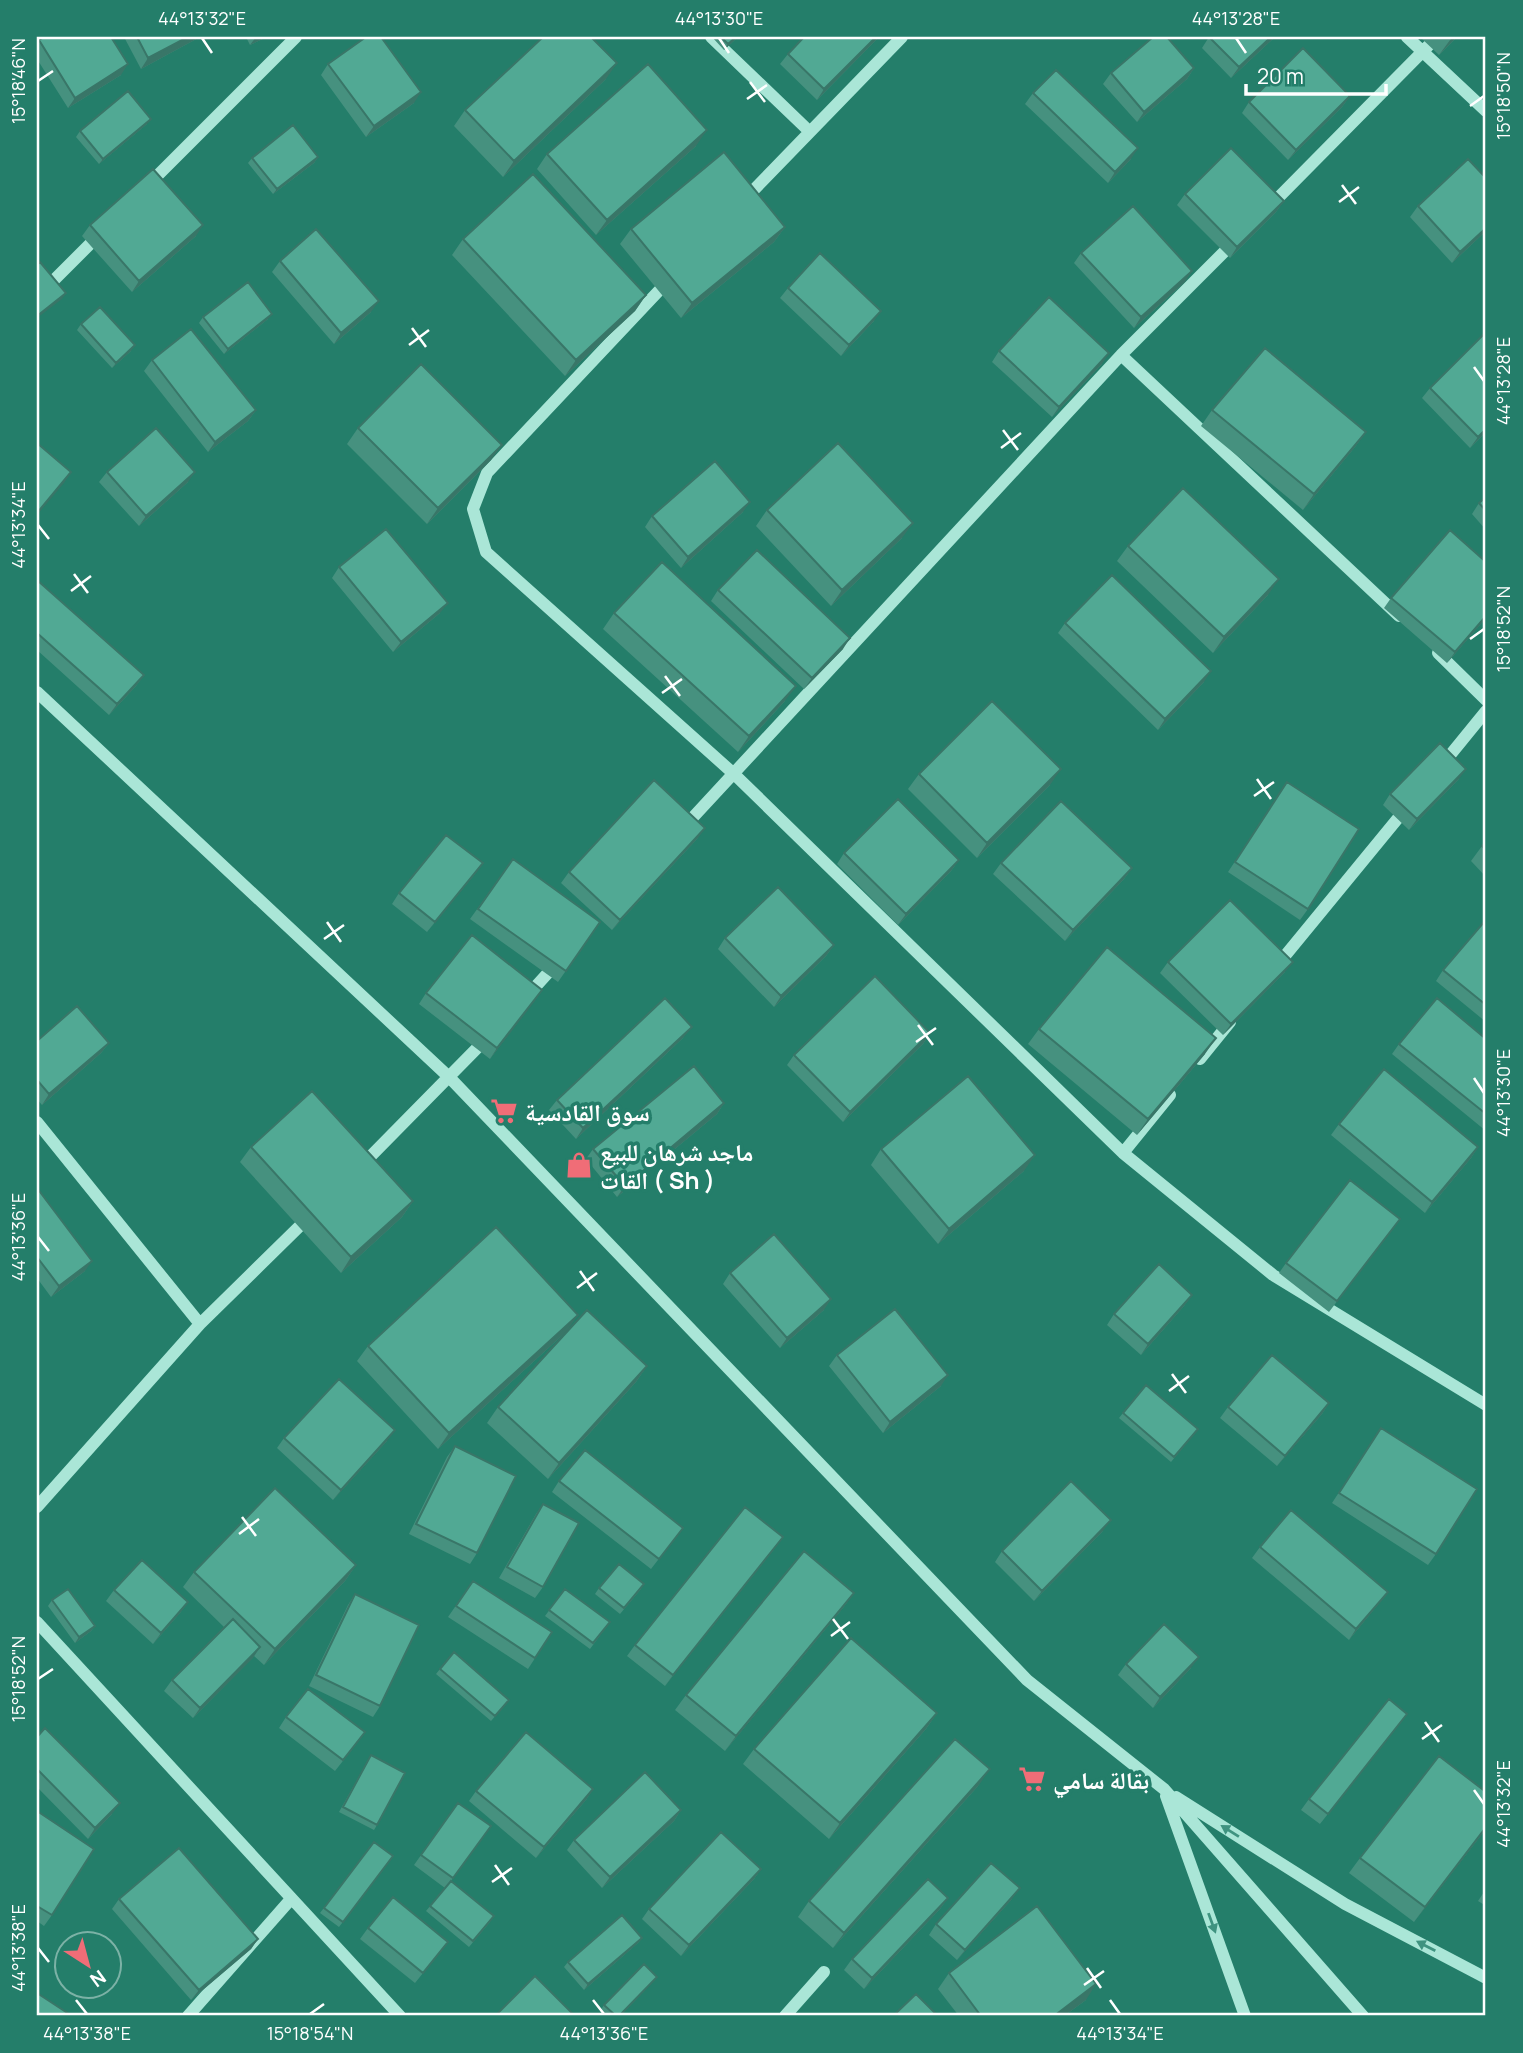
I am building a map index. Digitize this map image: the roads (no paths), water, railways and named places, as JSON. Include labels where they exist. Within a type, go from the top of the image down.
[{"type":"street","points":[[142,191],[296,37]]},
{"type":"street","points":[[711,37],[809,131]]},
{"type":"street","points":[[733,212],[902,37]]},
{"type":"street","points":[[1407,37],[1486,111]]},
{"type":"street","points":[[1258,218],[1437,37]]},
{"type":"street","points":[[37,297],[114,220]]},
{"type":"street","points":[[677,835],[1121,355],[1248,228]]},
{"type":"street","points":[[676,272],[486,473],[473,509],[486,552],[734,774],[1123,1153],[1273,1275],[1486,1405]]},
{"type":"street","points":[[1121,355],[1404,622]]},
{"type":"street","points":[[1425,641],[1439,645],[1486,700]]},
{"type":"street","points":[[37,692],[450,1078],[1027,1680],[1164,1790],[1345,1904],[1486,1978]]},
{"type":"street","points":[[1433,776],[1486,711]]},
{"type":"street","points":[[1265,981],[1415,797]]},
{"type":"street","points":[[516,1007],[564,956]]},
{"type":"street","points":[[1194,1067],[1238,1013]]},
{"type":"street","points":[[354,1172],[498,1027]]},
{"type":"street","points":[[1123,1153],[1176,1088]]},
{"type":"street","points":[[37,1122],[200,1324]]},
{"type":"street","points":[[37,1507],[200,1324],[316,1210]]},
{"type":"street","points":[[37,1622],[400,2016]]},
{"type":"street","points":[[1164,1790],[1245,2016]]},
{"type":"street","points":[[1164,1790],[1363,2016]]},
{"type":"street","points":[[188,2016],[291,1899]]},
{"type":"street","points":[[785,2016],[824,1972]]},
{"type":"place","name":"سوق القادسية","points":[[504,1111]]},
{"type":"place","name":"ماجد شرهان للبيع القات ( Sh )","points":[[579,1165]]},
{"type":"place","name":"بقالة سامي","points":[[1032,1779]]}]
